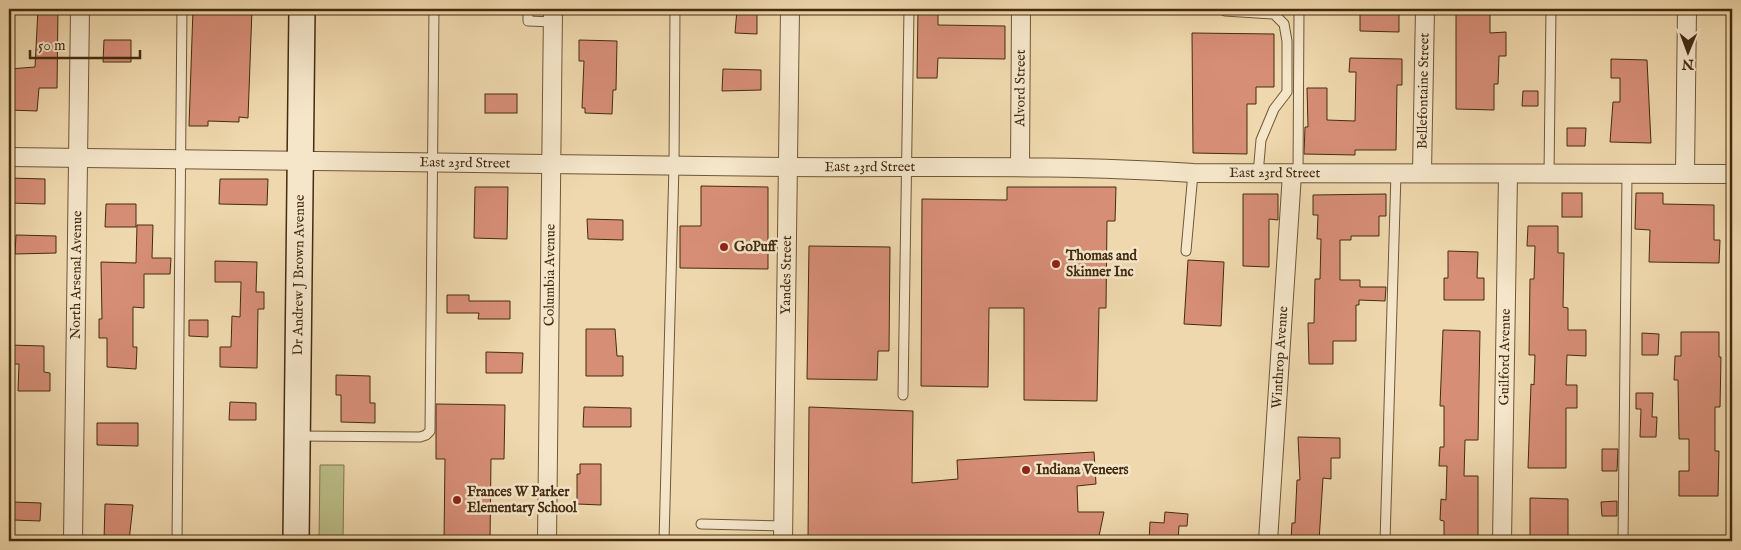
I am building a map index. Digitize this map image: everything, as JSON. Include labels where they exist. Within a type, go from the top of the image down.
[{"type":"main road","name":"Dr Andrew J Brown Avenue","points":[[296,541],[302,9]]},
{"type":"street","name":"North Arsenal Avenue","points":[[73,541],[80,9]]},
{"type":"street","name":"Yandes Street","points":[[783,534],[790,9]]},
{"type":"street","name":"Alvord Street","points":[[1020,9],[1020,167]]},
{"type":"street","name":"Bellefontaine Street","points":[[1422,172],[1425,9]]},
{"type":"street","points":[[1685,174],[1687,9]]},
{"type":"street","name":"Columbia Avenue","points":[[546,541],[553,15]]},
{"type":"street","name":"East 23rd Street","points":[[9,158],[788,167],[1120,168],[1193,173],[1258,174],[1396,172],[1732,174]]},
{"type":"street","name":"Winthrop Avenue","points":[[1268,541],[1295,174]]},
{"type":"street","name":"Guilford Avenue","points":[[1502,541],[1508,174]]},
{"type":"lane","points":[[177,541],[182,9]]},
{"type":"lane","points":[[297,436],[420,436],[426,435],[430,431],[434,9]]},
{"type":"lane","points":[[528,9],[528,21],[553,15]]},
{"type":"lane","points":[[664,541],[674,165],[675,9]]},
{"type":"lane","points":[[902,396],[909,9]]},
{"type":"lane","points":[[1225,9],[1225,11],[1274,14],[1284,24],[1287,41],[1287,92],[1274,109],[1261,140],[1258,174]]},
{"type":"lane","points":[[1295,174],[1299,9]]},
{"type":"lane","points":[[1549,174],[1551,9]]},
{"type":"lane","points":[[1385,541],[1396,172]]},
{"type":"lane","points":[[1186,251],[1193,173]]},
{"type":"lane","points":[[1623,541],[1628,174]]},
{"type":"lane","points":[[701,524],[783,534]]},
{"type":"green space","points":[[320,465],[344,465],[343,541],[319,541]]},
{"type":"building","points":[[38,9],[58,9],[57,88],[39,88],[37,111],[9,110],[9,69],[35,67]]},
{"type":"building","points":[[193,9],[252,9],[248,118],[239,117],[239,122],[208,121],[208,126],[189,126]]},
{"type":"building","points":[[737,9],[757,9],[757,34],[735,33]]},
{"type":"building","points":[[918,9],[938,9],[938,25],[1005,26],[1005,59],[938,58],[937,78],[917,78]]},
{"type":"building","points":[[1456,9],[1490,9],[1490,33],[1506,32],[1506,56],[1499,56],[1498,84],[1494,84],[1494,110],[1456,109]]},
{"type":"building","points":[[1360,12],[1399,13],[1399,32],[1360,31]]},
{"type":"building","points":[[1192,33],[1274,34],[1274,87],[1256,87],[1256,104],[1247,104],[1247,154],[1193,153]]},
{"type":"building","points":[[104,40],[131,40],[131,62],[103,62]]},
{"type":"building","points":[[579,40],[617,41],[616,90],[613,90],[612,114],[585,113],[585,108],[582,108],[584,61],[579,61]]},
{"type":"building","points":[[1350,58],[1402,59],[1402,85],[1397,85],[1396,150],[1355,150],[1355,155],[1304,154],[1305,127],[1308,127],[1307,88],[1327,88],[1327,120],[1355,121],[1356,72],[1349,72]]},
{"type":"building","points":[[1611,59],[1647,60],[1651,143],[1610,142],[1613,102],[1620,102],[1620,78],[1611,78]]},
{"type":"building","points":[[723,69],[761,70],[761,90],[722,91]]},
{"type":"building","points":[[1523,91],[1538,91],[1538,106],[1522,106]]},
{"type":"building","points":[[485,94],[517,94],[517,113],[485,113]]},
{"type":"building","points":[[1567,128],[1586,128],[1585,146],[1567,146]]},
{"type":"building","points":[[9,178],[45,179],[45,204],[9,203]]},
{"type":"building","points":[[220,179],[268,179],[267,205],[219,204]]},
{"type":"building","name":"GoPuff","points":[[701,186],[768,187],[768,269],[680,268],[680,226],[701,226]]},
{"type":"building","points":[[475,187],[508,187],[507,239],[474,238]]},
{"type":"building","points":[[1007,187],[1116,187],[1115,221],[1107,221],[1106,308],[1099,308],[1097,401],[1024,400],[1024,308],[989,308],[988,387],[921,386],[922,199],[1007,200]]},
{"type":"building","points":[[1562,193],[1582,193],[1582,217],[1562,217]]},
{"type":"building","points":[[1636,193],[1663,193],[1663,204],[1714,205],[1714,240],[1720,240],[1719,263],[1649,262],[1650,230],[1635,229]]},
{"type":"building","points":[[1243,194],[1278,194],[1278,220],[1269,219],[1269,267],[1243,266]]},
{"type":"building","points":[[1386,194],[1386,216],[1379,216],[1379,236],[1351,236],[1351,240],[1340,240],[1340,280],[1360,280],[1360,287],[1386,287],[1385,301],[1359,300],[1359,305],[1356,305],[1356,341],[1333,341],[1333,364],[1309,364],[1308,323],[1314,323],[1315,279],[1320,279],[1321,239],[1317,239],[1318,215],[1313,215],[1313,195]]},
{"type":"building","points":[[106,204],[136,204],[136,227],[105,227]]},
{"type":"building","points":[[587,219],[623,220],[623,240],[588,239]]},
{"type":"building","points":[[137,225],[153,225],[152,258],[171,258],[170,274],[144,274],[144,308],[133,307],[133,347],[137,347],[136,369],[107,367],[107,338],[99,338],[99,319],[102,319],[101,262],[136,263]]},
{"type":"building","points":[[1528,226],[1558,226],[1558,253],[1564,253],[1563,307],[1568,308],[1568,330],[1586,330],[1586,356],[1567,355],[1566,385],[1577,385],[1577,408],[1566,408],[1566,468],[1528,468],[1531,384],[1534,385],[1535,355],[1529,355],[1530,279],[1534,279],[1535,246],[1527,246]]},
{"type":"building","points":[[16,235],[56,236],[56,253],[15,254]]},
{"type":"building","points":[[809,246],[890,247],[889,351],[878,351],[877,380],[807,379]]},
{"type":"building","points":[[1448,251],[1478,252],[1477,278],[1484,278],[1484,300],[1444,300],[1444,278],[1448,278]]},
{"type":"building","points":[[1188,260],[1224,262],[1221,326],[1184,324]]},
{"type":"building","points":[[215,261],[257,262],[256,292],[264,292],[264,309],[258,309],[257,368],[220,367],[220,347],[231,347],[232,316],[240,317],[241,282],[215,282]]},
{"type":"building","points":[[447,295],[469,295],[469,301],[510,301],[510,319],[478,319],[479,313],[447,313]]},
{"type":"building","points":[[189,320],[208,320],[208,337],[189,336]]},
{"type":"building","points":[[586,329],[615,329],[617,356],[623,356],[623,376],[586,376]]},
{"type":"building","points":[[1443,330],[1480,331],[1478,440],[1465,440],[1464,476],[1478,476],[1478,541],[1444,541],[1444,521],[1440,520],[1441,499],[1446,500],[1447,466],[1439,466],[1440,447],[1444,447],[1444,406],[1440,406]]},
{"type":"building","points":[[1681,332],[1719,332],[1719,357],[1721,357],[1720,407],[1715,407],[1715,451],[1719,451],[1718,496],[1679,496],[1679,471],[1689,471],[1689,439],[1679,439],[1678,380],[1674,380],[1675,356],[1681,356]]},
{"type":"building","points":[[1642,333],[1659,334],[1658,355],[1642,355]]},
{"type":"building","points":[[9,345],[44,346],[44,372],[50,373],[50,391],[18,391],[19,364],[9,364]]},
{"type":"building","points":[[486,352],[523,353],[522,373],[486,373]]},
{"type":"building","points":[[336,375],[370,376],[370,403],[375,403],[375,423],[341,422],[341,395],[336,395]]},
{"type":"building","points":[[1636,393],[1653,393],[1652,417],[1657,417],[1656,437],[1640,437],[1641,409],[1636,409]]},
{"type":"building","points":[[230,402],[256,403],[256,420],[229,420]]},
{"type":"building","points":[[436,404],[505,405],[504,459],[491,459],[490,541],[444,541],[445,459],[436,459]]},
{"type":"building","points":[[584,407],[631,408],[631,427],[583,427]]},
{"type":"building","name":"Indiana Veneers","points":[[809,407],[913,411],[912,483],[958,479],[957,460],[1094,452],[1096,484],[1077,486],[1078,512],[1104,512],[1098,541],[808,541]]},
{"type":"building","points":[[97,423],[138,423],[138,446],[97,445]]},
{"type":"building","points":[[1298,437],[1340,438],[1340,458],[1331,458],[1331,479],[1323,478],[1319,541],[1291,541],[1292,523],[1295,523],[1297,480],[1300,480]]},
{"type":"building","points":[[1602,449],[1618,449],[1617,471],[1602,471]]},
{"type":"building","points":[[580,464],[601,464],[601,505],[577,504],[577,474],[580,474]]},
{"type":"building","points":[[1530,498],[1568,499],[1568,541],[1530,541]]},
{"type":"building","points":[[1617,501],[1617,516],[1602,516],[1601,502]]},
{"type":"building","points":[[13,502],[41,503],[40,521],[13,520]]},
{"type":"building","points":[[105,504],[133,505],[129,541],[104,541]]},
{"type":"building","points":[[1165,512],[1188,514],[1187,526],[1179,526],[1178,541],[1149,541],[1150,522],[1164,523]]},
{"type":"place","name":"GoPuff","points":[[724,247]]},
{"type":"place","name":"Thomas and Skinner Inc","points":[[1056,264]]},
{"type":"place","name":"Indiana Veneers","points":[[1026,470]]},
{"type":"place","name":"Frances W Parker Elementary School","points":[[457,500]]}]
